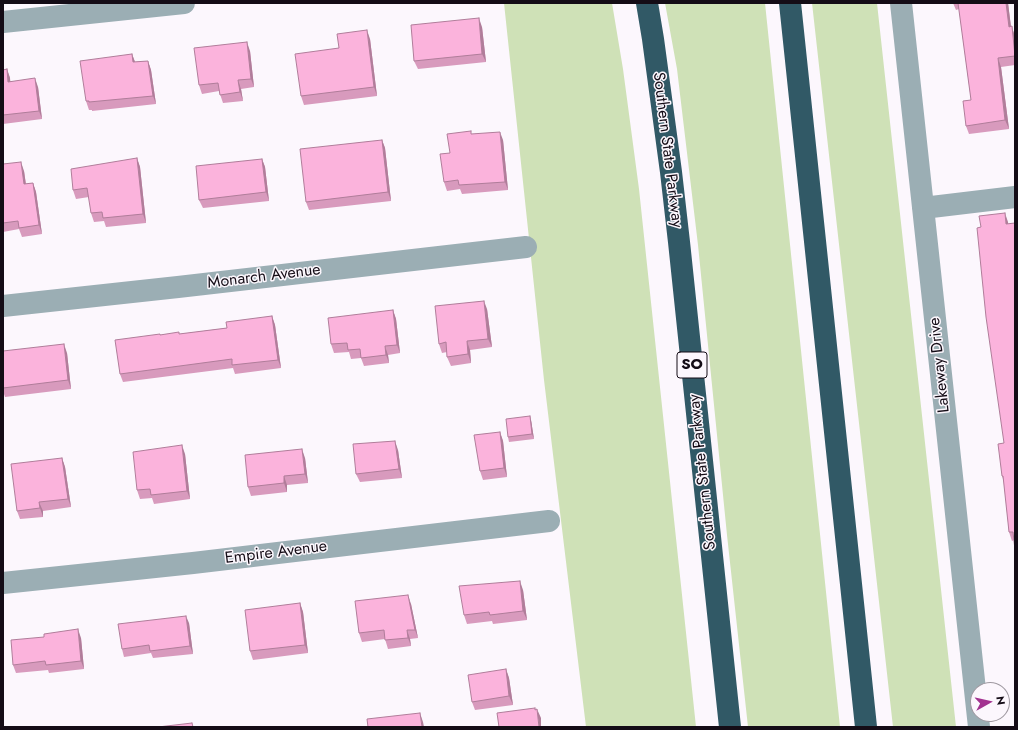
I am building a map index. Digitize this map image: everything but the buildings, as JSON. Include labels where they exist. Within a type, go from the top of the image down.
[{"type":"highway","name":"Southern State Parkway","points":[[647,3],[671,172],[730,727]]},
{"type":"highway","points":[[790,3],[866,727]]},
{"type":"street","points":[[3,22],[184,3]]},
{"type":"street","name":"Lakeway Drive","points":[[901,3],[979,727]]},
{"type":"street","points":[[923,208],[1015,197]]},
{"type":"street","name":"Monarch Avenue","points":[[3,306],[526,247]]},
{"type":"street","name":"Empire Avenue","points":[[3,583],[549,521]]},
{"type":"green space","points":[[504,3],[612,3],[623,69],[639,189],[696,727],[586,727],[544,380]]},
{"type":"green space","points":[[665,3],[765,3],[840,727],[748,727],[698,245],[677,69]]},
{"type":"green space","points":[[812,3],[877,3],[956,727],[893,727]]}]
